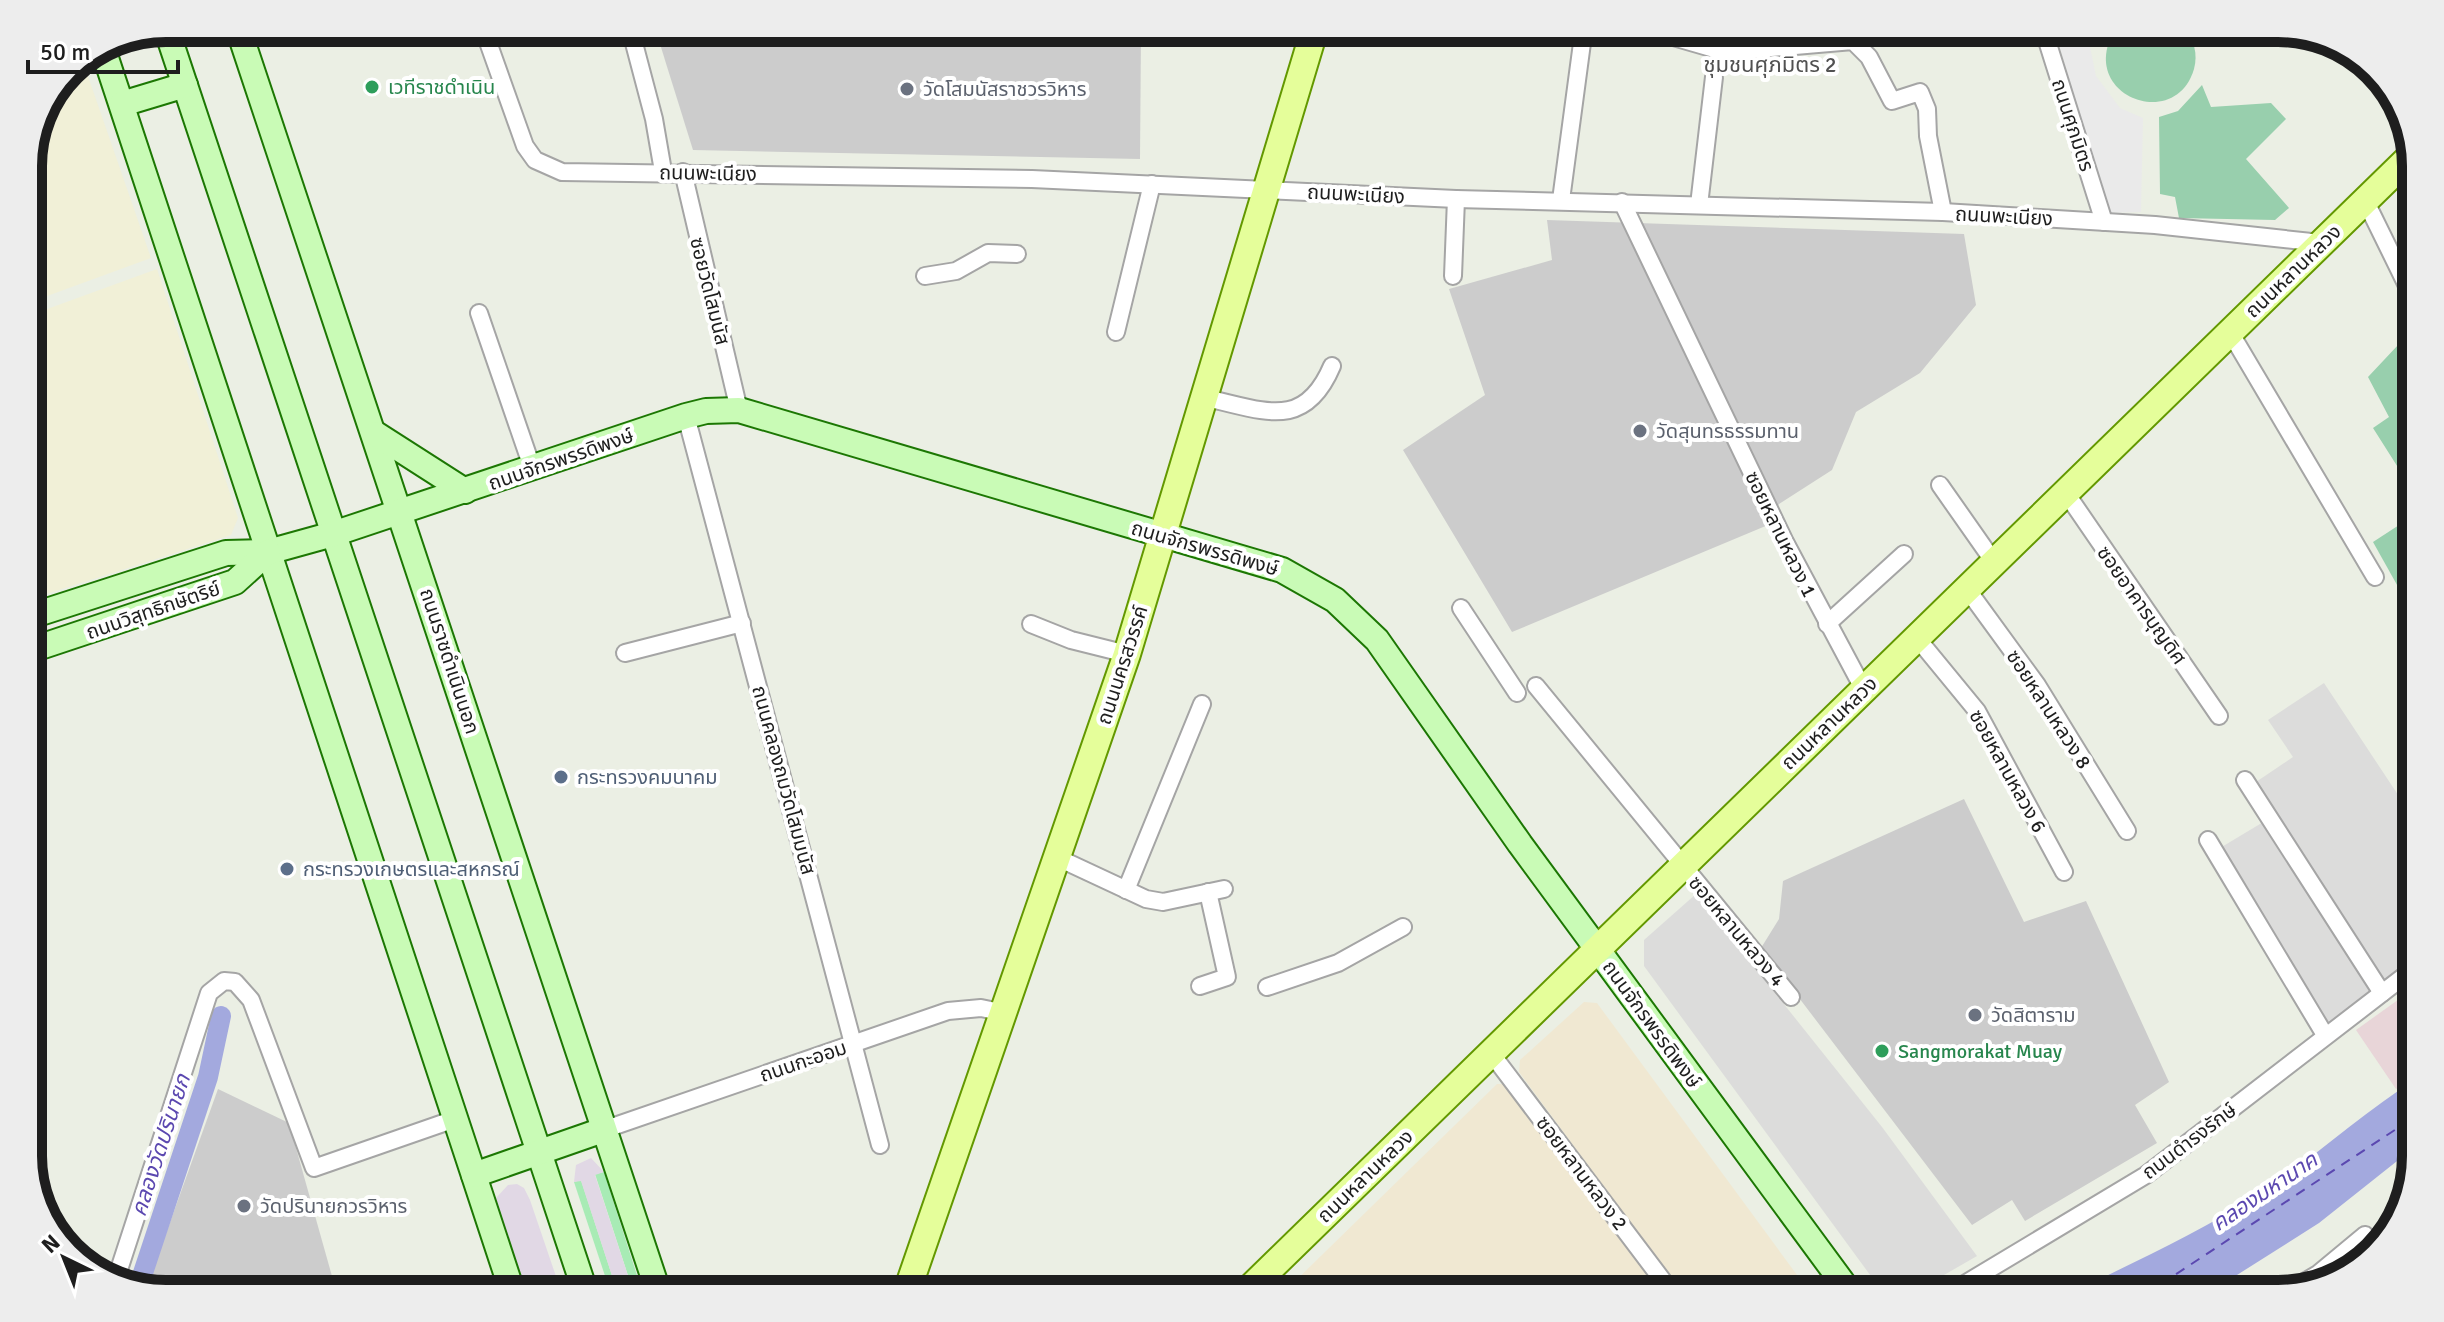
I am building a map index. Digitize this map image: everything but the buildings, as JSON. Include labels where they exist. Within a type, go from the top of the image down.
[{"type":"main road","points":[[171,42],[581,1280]]},
{"type":"main road","name":"ถนนราชดำเนินนอก","points":[[243,42],[376,434],[654,1280]]},
{"type":"main road","name":"ถนนนครสวรรค์","points":[[911,1280],[1127,654],[1311,42]]},
{"type":"main road","points":[[106,58],[508,1280]]},
{"type":"main road","points":[[122,104],[185,85]]},
{"type":"main road","name":"ถนนหลานหลวง","points":[[1258,1280],[2402,165]]},
{"type":"main road","name":"ถนนจักรพรรดิพงษ์","points":[[333,534],[533,470],[686,416],[706,411],[739,410],[1282,570],[1335,600],[1358,619],[1416,691],[1597,949],[1841,1280]]},
{"type":"main road","points":[[376,434],[465,491]]},
{"type":"main road","name":"ถนนวิสุทธิกษัตริย์","points":[[42,612],[226,553],[268,552],[333,534]]},
{"type":"main road","name":"ถนนวิสุทธิกษัตริย์","points":[[42,646],[235,582],[268,552]]},
{"type":"main road","points":[[474,1175],[603,1130]]},
{"type":"street","name":"ถนนพะเนียง","points":[[488,42],[525,146],[535,160],[562,172],[663,171],[1152,184],[1456,199],[1943,212],[2104,222],[2321,243]]},
{"type":"street","points":[[634,42],[654,119],[663,171]]},
{"type":"street","points":[[1561,200],[1582,42]]},
{"type":"street","points":[[1690,42],[1725,52],[1841,42]]},
{"type":"street","points":[[1854,42],[1869,57],[1892,101],[1920,92],[1927,109],[1928,136],[1943,212]]},
{"type":"street","name":"ถนนศุภมิตร","points":[[2047,42],[2104,222]]},
{"type":"street","points":[[1699,205],[1714,77]]},
{"type":"street","name":"ซอยวัดโสมนัส","points":[[683,172],[739,410]]},
{"type":"street","points":[[1116,332],[1152,184]]},
{"type":"street","points":[[1453,276],[1456,199]]},
{"type":"street","points":[[2365,200],[2402,268]]},
{"type":"street","name":"ซอยหลานหลวง 1","points":[[1622,202],[1827,624],[1864,690]]},
{"type":"street","points":[[925,276],[956,271],[988,253],[1017,254]]},
{"type":"street","points":[[479,313],[533,470]]},
{"type":"street","points":[[2230,332],[2375,577]]},
{"type":"street","points":[[1206,398],[1273,412],[1303,407],[1323,387],[1332,366]]},
{"type":"street","name":"ถนนคลองถมวัดโสมมนัส","points":[[686,416],[880,1145]]},
{"type":"street","points":[[1940,485],[1994,562]]},
{"type":"street","name":"ซอยอาคารบุญดิศ","points":[[2066,493],[2219,716]]},
{"type":"street","points":[[1827,624],[1904,554]]},
{"type":"street","name":"ซอยหลานหลวง 8","points":[[1967,589],[2037,685],[2127,831]]},
{"type":"street","points":[[1461,608],[1517,693]]},
{"type":"street","points":[[625,653],[742,623]]},
{"type":"street","points":[[1031,624],[1071,640],[1127,654]]},
{"type":"street","name":"ซอยหลานหลวง 6","points":[[1917,638],[1977,711],[2064,872]]},
{"type":"street","name":"ซอยหลานหลวง 4","points":[[1536,686],[1791,997]]},
{"type":"street","points":[[1126,890],[1202,704]]},
{"type":"street","points":[[2245,780],[2382,993]]},
{"type":"street","points":[[2208,840],[2325,1035]]},
{"type":"street","points":[[1056,857],[1126,890],[1163,902],[1216,891],[1227,977],[1200,986]]},
{"type":"street","points":[[1267,987],[1338,963],[1403,927]]},
{"type":"street","name":"ถนนดำรงรักษ์","points":[[1971,1280],[2146,1175],[2402,978]]},
{"type":"street","points":[[119,1270],[209,993],[224,981],[235,982],[251,1000],[314,1168],[455,1119]]},
{"type":"street","name":"ถนนกะออม","points":[[603,1130],[948,1011],[981,1008],[1005,1013]]},
{"type":"street","name":"ซอยหลานหลวง 2","points":[[1491,1053],[1662,1280]]},
{"type":"street","points":[[2329,1269],[2365,1235]]},
{"type":"shaded area","name":"วัดโสมนัสราชวรวิหาร","points":[[659,42],[1141,42],[1140,159],[693,150]]},
{"type":"shaded area","points":[[2058,42],[2093,42],[2090,47],[2096,76],[2120,108],[2143,118],[2141,212],[2109,213]]},
{"type":"shaded area","points":[[86,71],[151,258],[42,298],[44,142],[51,118],[63,97]]},
{"type":"shaded area","name":"วัดสุนทรธรรมทาน","points":[[1547,220],[1964,234],[1976,305],[1920,373],[1856,412],[1832,470],[1779,504],[1768,525],[1512,632],[1403,450],[1485,395],[1449,289],[1552,260]]},
{"type":"shaded area","points":[[157,269],[238,518],[231,535],[42,595],[42,311]]},
{"type":"shaded area","points":[[2324,683],[2402,801],[2402,971],[2325,1027],[2220,848],[2275,815],[2253,784],[2293,757],[2268,720]]},
{"type":"shaded area","name":"วัดสิตาราม","points":[[1964,799],[2024,922],[2086,901],[2169,1082],[2135,1105],[2157,1143],[2025,1221],[2012,1200],[1972,1225],[1761,948],[1779,919],[1783,881]]},
{"type":"shaded area","points":[[1696,894],[1882,1127],[1977,1256],[1935,1280],[1874,1280],[1644,966],[1644,940]]},
{"type":"shaded area","points":[[2402,997],[2402,1085],[2396,1089],[2356,1030]]},
{"type":"shaded area","points":[[1584,1002],[1597,1003],[1801,1280],[1673,1280],[1519,1072],[1520,1060]]},
{"type":"shaded area","points":[[1497,1084],[1503,1084],[1651,1280],[1296,1280]]},
{"type":"shaded area","name":"วัดปรินายกวรวิหาร","points":[[218,1089],[289,1123],[333,1280],[150,1279]]},
{"type":"shaded area","points":[[591,1158],[604,1172],[595,1175],[629,1280],[613,1280],[581,1181],[574,1182],[576,1165]]},
{"type":"shaded area","points":[[517,1184],[524,1188],[557,1280],[520,1280],[496,1198],[508,1185]]},
{"type":"green space","points":[[2111,42],[2193,42],[2196,58],[2194,69],[2183,89],[2168,99],[2150,102],[2132,98],[2117,87],[2108,71],[2107,51]]},
{"type":"green space","points":[[2202,85],[2211,107],[2271,103],[2286,119],[2246,159],[2289,208],[2275,220],[2179,218],[2175,197],[2160,194],[2159,117],[2178,111]]},
{"type":"green space","points":[[2399,344],[2402,345],[2402,467],[2399,469],[2373,428],[2389,417],[2368,377]]},
{"type":"green space","points":[[2402,523],[2402,594],[2373,542]]},
{"type":"green space","points":[[604,1172],[639,1280],[629,1280],[595,1174]]},
{"type":"green space","points":[[581,1180],[613,1280],[606,1280],[574,1182]]},
{"type":"water","name":"คลองมหานาค","points":[[2402,1089],[2402,1157],[2319,1223],[2229,1280],[2098,1280],[2236,1208],[2279,1180]]},
{"type":"waterway","name":"คลองวัดปรินายก","points":[[142,1277],[208,1077],[221,1016]]},
{"type":"ferry route","points":[[2167,1280],[2402,1125]]},
{"type":"place","name":"เวทีราชดำเนิน","points":[[372,87]]},
{"type":"place","name":"วัดโสมนัสราชวรวิหาร","points":[[907,89]]},
{"type":"place","name":"วัดสุนทรธรรมทาน","points":[[1640,431]]},
{"type":"place","name":"กระทรวงคมนาคม","points":[[561,777]]},
{"type":"place","name":"กระทรวงเกษตรและสหกรณ์","points":[[287,869]]},
{"type":"place","name":"วัดสิตาราม","points":[[1975,1015]]},
{"type":"place","name":"Sangmorakat Muay","points":[[1882,1051]]},
{"type":"place","name":"วัดปรินายกวรวิหาร","points":[[244,1206]]},
{"type":"district","name":"ชุมชนศุภมิตร 2","points":[[1770,64]]}]
